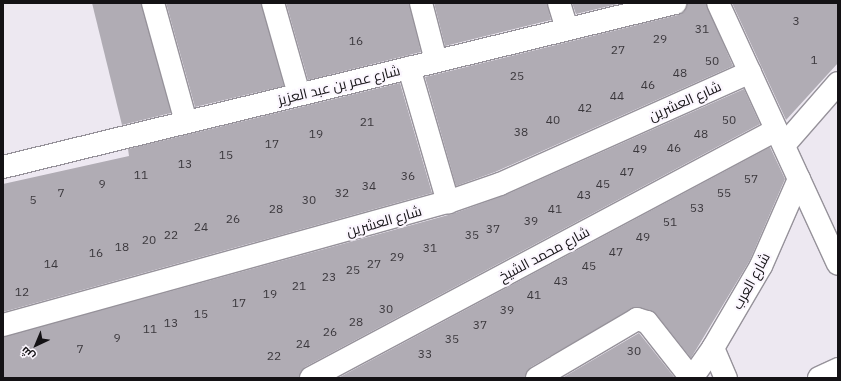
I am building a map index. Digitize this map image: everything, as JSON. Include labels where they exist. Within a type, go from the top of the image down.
[{"type":"street","points":[[153,3],[186,122]]},
{"type":"street","points":[[273,3],[299,94]]},
{"type":"street","points":[[421,3],[436,61]]},
{"type":"street","points":[[559,3],[567,29]]},
{"type":"street","name":"شارع عمر بن عبد العزيز","points":[[3,167],[675,3]]},
{"type":"street","points":[[718,3],[799,179],[835,251]]},
{"type":"street","points":[[409,68],[448,202]]},
{"type":"street","name":"شارع العشرين","points":[[3,325],[448,202],[500,184],[750,72]]},
{"type":"street","points":[[780,138],[838,83]]},
{"type":"street","name":"شارع محمد الشيخ","points":[[311,378],[780,138]]},
{"type":"street","name":"شارع العرب","points":[[691,378],[713,348],[761,266],[799,179]]},
{"type":"street","points":[[537,378],[637,318],[647,322],[691,378]]},
{"type":"street","points":[[713,348],[726,378]]},
{"type":"street","points":[[819,378],[838,369]]},
{"type":"building","points":[[92,3],[141,3],[171,113],[122,125]]},
{"type":"building","points":[[166,3],[261,3],[284,86],[195,107]]},
{"type":"building","points":[[286,3],[409,3],[421,52],[308,80]]},
{"type":"building","points":[[434,3],[547,3],[551,20],[445,46]]},
{"type":"building","points":[[572,3],[622,3],[576,14]]},
{"type":"building","points":[[687,3],[706,3],[733,66],[495,172],[456,186],[425,77],[678,15],[684,12]]},
{"type":"building","points":[[732,3],[838,3],[838,63],[786,120]]},
{"type":"building","points":[[400,83],[432,193],[3,312],[3,184],[129,156],[128,149]]},
{"type":"building","points":[[744,89],[760,124],[305,367],[299,378],[3,378],[3,337],[452,214],[505,195]]},
{"type":"building","points":[[770,147],[785,179],[750,260],[691,358],[656,314],[636,307],[531,367],[525,378],[338,378]]},
{"type":"building","points":[[639,333],[675,378],[562,378]]}]
